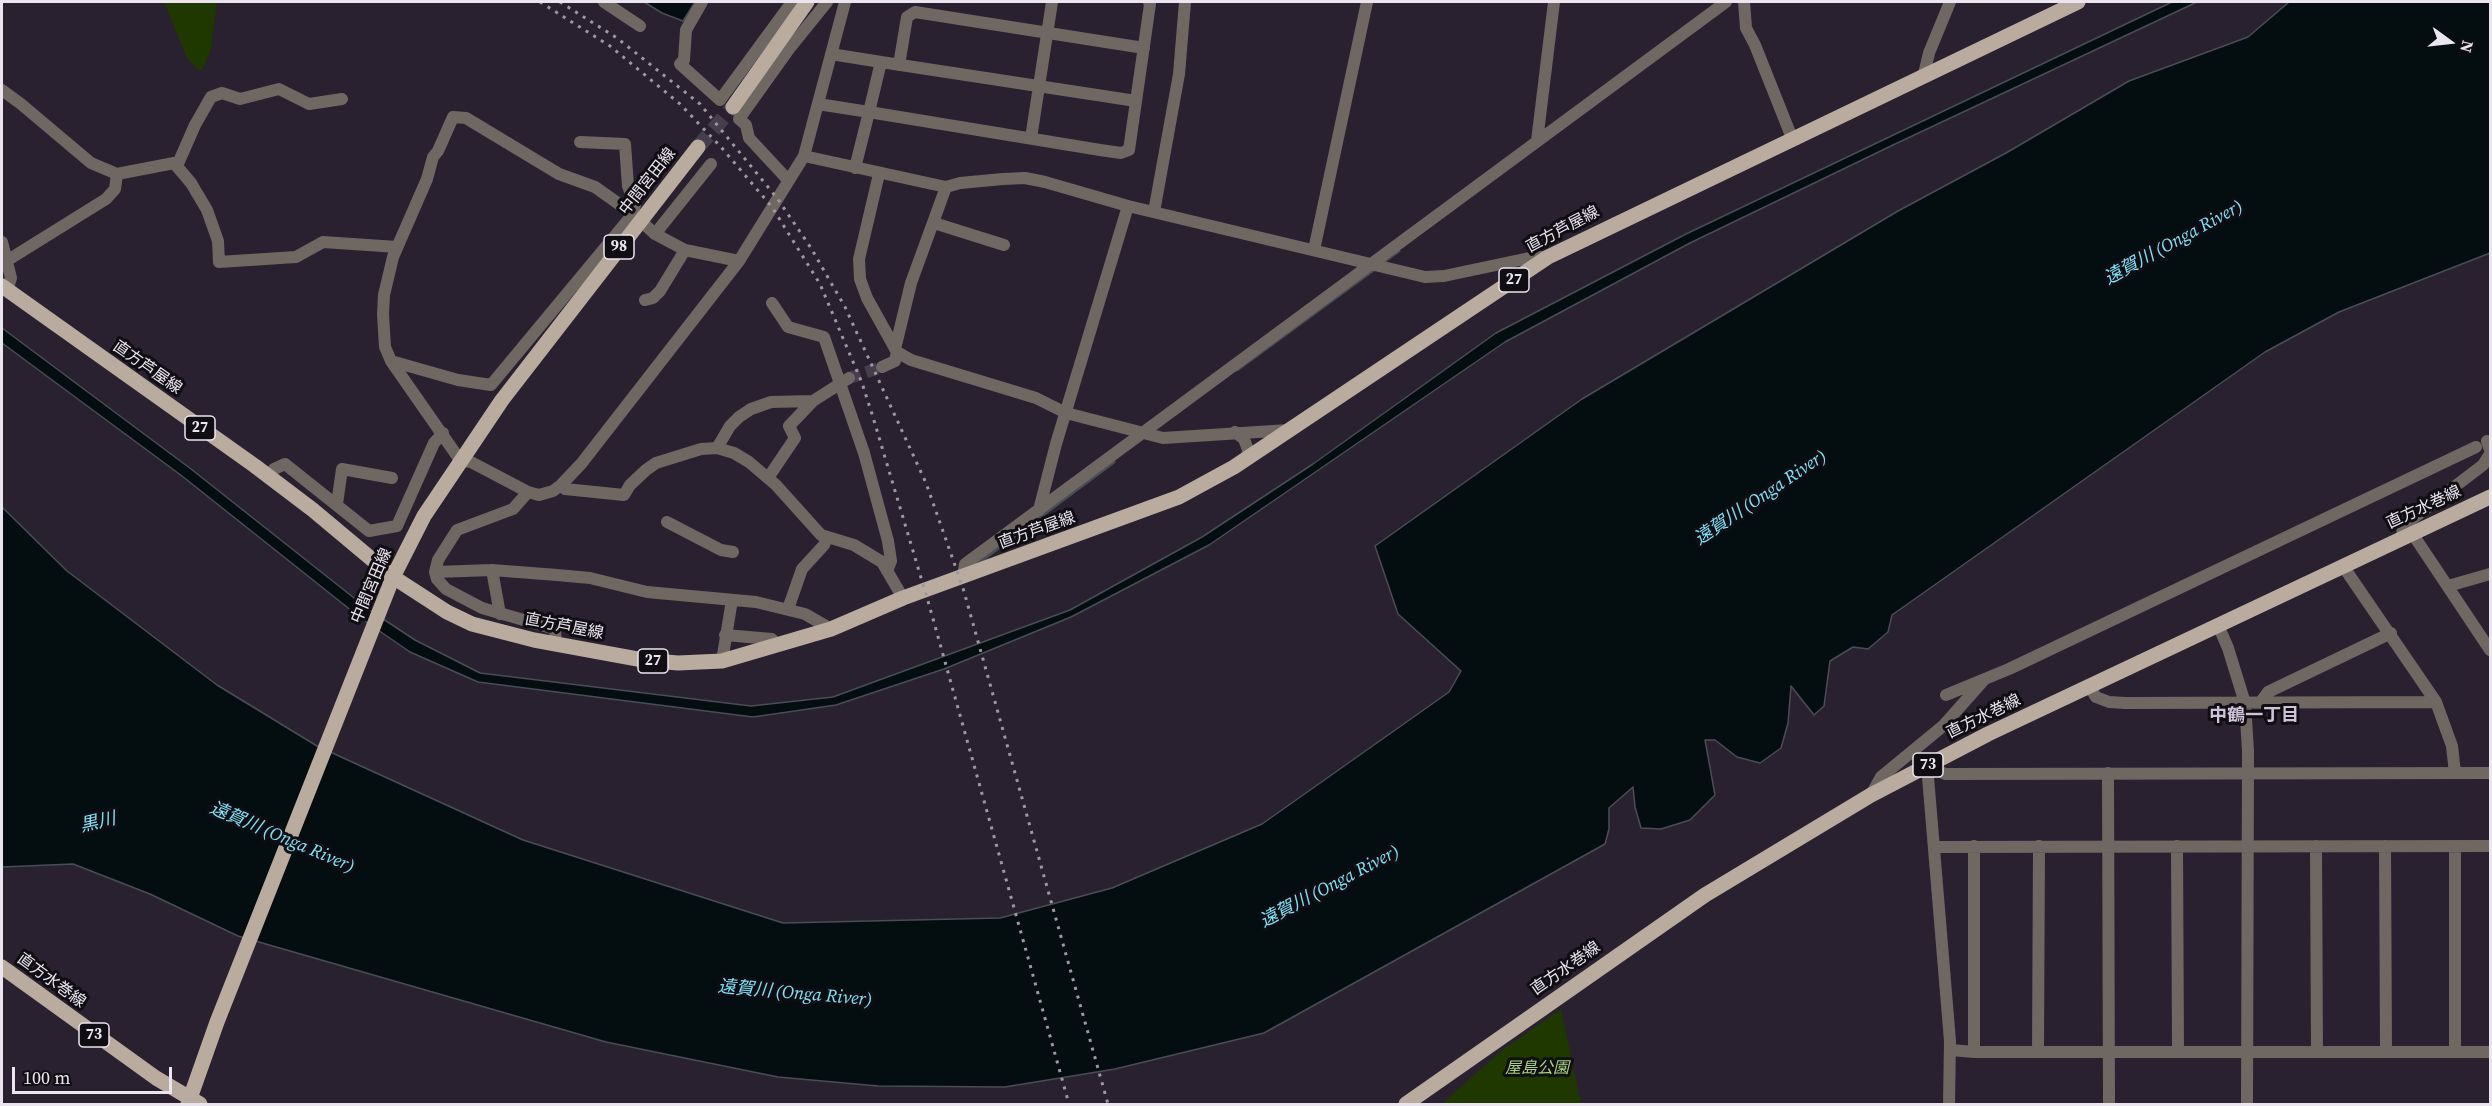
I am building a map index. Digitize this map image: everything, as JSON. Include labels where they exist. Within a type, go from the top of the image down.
[{"type":"main road","points":[[731,109],[807,2]]},
{"type":"main road","name":"直方芦屋線","points":[[4,288],[313,510],[391,583],[472,624],[556,644],[643,660],[678,663],[722,661],[831,629],[903,598],[1179,497],[1247,459],[1548,257],[1924,74],[2078,2]]},
{"type":"main road","name":"中間宮田線","points":[[192,1103],[195,1079],[391,583],[424,516],[460,460],[540,348],[698,147]]},
{"type":"main road","name":"直方水巻線","points":[[1406,1104],[1705,895],[1871,795],[2089,686],[2490,497]]},
{"type":"main road","name":"直方水巻線","points":[[2,967],[27,983],[84,1028],[192,1103]]},
{"type":"street","points":[[604,2],[640,26]]},
{"type":"street","points":[[702,2],[686,30],[684,60],[680,64],[746,125],[749,138],[788,180]]},
{"type":"street","points":[[731,109],[792,2]]},
{"type":"street","points":[[731,109],[789,50],[827,2]]},
{"type":"street","points":[[739,261],[685,250],[654,234],[633,214],[595,187],[559,174],[466,118],[453,117],[433,157],[427,179],[397,247],[384,295],[385,347],[391,361],[460,460],[471,462],[528,492],[545,494],[561,485],[581,464],[739,261],[804,156],[845,2]]},
{"type":"street","points":[[1031,138],[1052,2]]},
{"type":"street","points":[[818,105],[1121,153],[1129,150],[1149,2]]},
{"type":"street","points":[[1154,212],[1179,74],[1185,2]]},
{"type":"street","points":[[1314,250],[1367,2]]},
{"type":"street","points":[[1537,141],[1554,2]]},
{"type":"street","points":[[963,576],[966,564],[1726,2]]},
{"type":"street","points":[[1744,2],[1746,28],[1792,138]]},
{"type":"street","points":[[1924,74],[1929,53],[1950,2]]},
{"type":"street","points":[[899,65],[907,17],[915,12],[1144,48]]},
{"type":"street","points":[[831,54],[1136,102]]},
{"type":"street","points":[[855,168],[881,62]]},
{"type":"street","points":[[177,166],[195,125],[211,97],[222,93],[240,99],[279,89],[309,104],[342,99]]},
{"type":"street","points":[[2,90],[91,164],[117,174],[174,163],[191,183],[207,210],[218,242],[219,262],[296,257],[323,242],[397,247]]},
{"type":"street","points":[[391,361],[458,380],[491,385],[633,214],[635,205],[628,186],[625,144],[580,142]]},
{"type":"street","points":[[804,156],[946,188],[981,181],[1025,178],[1128,206],[1425,277],[1444,276],[1534,257],[1548,257]]},
{"type":"street","points":[[654,234],[711,164]]},
{"type":"street","points":[[8,261],[106,199],[115,189],[117,174]]},
{"type":"street","points":[[879,174],[859,258],[860,279],[867,298],[896,351],[911,360],[1036,398],[1066,412],[1163,438],[1289,430]]},
{"type":"street","points":[[882,367],[895,361],[910,283],[946,188]]},
{"type":"street","points":[[1039,510],[1128,206]]},
{"type":"street","points":[[934,223],[1004,245]]},
{"type":"street","points":[[2,242],[11,278],[4,288]]},
{"type":"street","points":[[645,300],[653,298],[660,291],[685,250]]},
{"type":"street","points":[[772,303],[788,327],[824,337],[845,380],[888,541],[891,561],[887,571]]},
{"type":"street","points":[[768,478],[795,438],[789,426],[813,401],[845,380]]},
{"type":"street","points":[[717,448],[730,426],[752,409],[771,402],[813,401]]},
{"type":"street","points":[[1235,432],[1244,440],[1248,450],[1247,459]]},
{"type":"street","points":[[268,476],[274,469],[285,464],[369,531],[397,526],[434,443],[443,433]]},
{"type":"street","points":[[1946,694],[2102,626],[2476,447]]},
{"type":"street","points":[[561,485],[565,489],[624,495],[630,485],[656,463],[701,449],[717,448],[749,462],[768,478],[821,535],[871,553],[882,562],[903,598]]},
{"type":"street","points":[[2489,448],[2483,465],[2403,526],[2407,536],[2448,586],[2490,650]]},
{"type":"street","points":[[337,504],[342,469],[392,478]]},
{"type":"street","points":[[528,492],[513,509],[457,530],[438,560],[435,572],[437,579],[446,588],[482,608],[555,629],[556,644]]},
{"type":"street","points":[[667,522],[721,550],[733,552]]},
{"type":"street","points":[[788,609],[802,569],[824,545],[827,537]]},
{"type":"street","points":[[2343,566],[2391,633],[2436,702],[2452,746],[2455,773]]},
{"type":"street","points":[[435,572],[492,570],[590,578],[647,592],[756,602],[805,614],[831,629]]},
{"type":"street","points":[[492,570],[500,614]]},
{"type":"street","points":[[2448,586],[2490,574]]},
{"type":"street","points":[[722,661],[732,600]]},
{"type":"street","points":[[2218,625],[2228,648],[2245,703],[2247,1104]]},
{"type":"street","points":[[2260,703],[2268,692],[2391,633]]},
{"type":"street","points":[[725,635],[772,639]]},
{"type":"street","points":[[1871,795],[1881,777],[1943,726],[1984,679]]},
{"type":"street","points":[[2089,686],[2096,697],[2109,702],[2436,702]]},
{"type":"street","points":[[1927,765],[1945,774],[2490,773]]},
{"type":"street","points":[[1927,765],[1951,1050],[1949,1104]]},
{"type":"street","points":[[2108,773],[2109,1104]]},
{"type":"street","points":[[1974,846],[1974,1052]]},
{"type":"street","points":[[2038,1052],[2039,846]]},
{"type":"street","points":[[2177,846],[2178,1052]]},
{"type":"street","points":[[2316,846],[2317,1052]]},
{"type":"street","points":[[2385,846],[2386,1052]]},
{"type":"street","points":[[1934,847],[2490,846]]},
{"type":"street","points":[[2455,847],[2455,1052]]},
{"type":"street","points":[[1951,1050],[1974,1052],[2490,1052]]},
{"type":"green space","points":[[164,2],[217,2],[211,49],[202,71],[187,58]]},
{"type":"green space","name":"屋島公園","points":[[1561,1009],[1581,1104],[1442,1104],[1501,1051]]},
{"type":"water","points":[[644,2],[695,2],[683,21],[662,13]]},
{"type":"water","points":[[2172,2],[2197,2],[1690,243],[1505,342],[1209,545],[1071,617],[944,669],[836,705],[753,717],[478,682],[410,652],[362,619],[182,476],[2,343],[2,328],[191,469],[368,609],[415,640],[480,673],[751,706],[833,697],[1070,610],[1202,537],[1313,464],[1496,333],[1686,234]]},
{"type":"water","points":[[2289,2],[2490,2],[2490,253],[2339,312],[2265,352],[1892,615],[1888,632],[1868,649],[1853,647],[1830,661],[1824,706],[1814,715],[1791,686],[1788,723],[1781,748],[1760,763],[1737,757],[1715,740],[1705,740],[1715,795],[1690,820],[1661,829],[1641,828],[1635,807],[1633,787],[1609,808],[1609,829],[1605,844],[1264,1033],[1115,1069],[1005,1087],[878,1086],[778,1077],[606,1042],[238,936],[150,894],[73,864],[2,867],[2,507],[67,571],[217,685],[317,746],[523,840],[783,923],[1000,918],[1112,888],[1262,824],[1449,692],[1461,671],[1398,614],[1375,546],[1582,399],[1898,211],[2006,153],[2129,81],[2248,37]]},
{"type":"waterway","points":[[1382,263],[1399,251]]},
{"type":"waterway","points":[[1237,370],[1375,269]]},
{"type":"waterway","points":[[977,564],[1114,462]]},
{"type":"tunnel","points":[[698,147],[733,107]]},
{"type":"tunnel","points":[[849,378],[882,367]]},
{"type":"railway","points":[[540,2],[610,46],[680,104],[721,147],[772,207],[820,284],[862,383],[872,414],[928,601],[1069,1104]]},
{"type":"railway","points":[[560,2],[617,38],[700,104],[777,198],[811,248],[845,307],[926,483],[963,588],[1108,1104]]},
{"type":"district","name":"中鶴一丁目","points":[[2254,716]]},
{"type":"water label","name":"遠賀川 (Onga River)","points":[[2174,243]]},
{"type":"water label","name":"遠賀川 (Onga River)","points":[[1761,498]]},
{"type":"water label","name":"黒川","points":[[98,823]]},
{"type":"water label","name":"遠賀川 (Onga River)","points":[[282,838]]},
{"type":"water label","name":"遠賀川 (Onga River)","points":[[1330,887]]},
{"type":"water label","name":"遠賀川 (Onga River)","points":[[795,994]]}]
